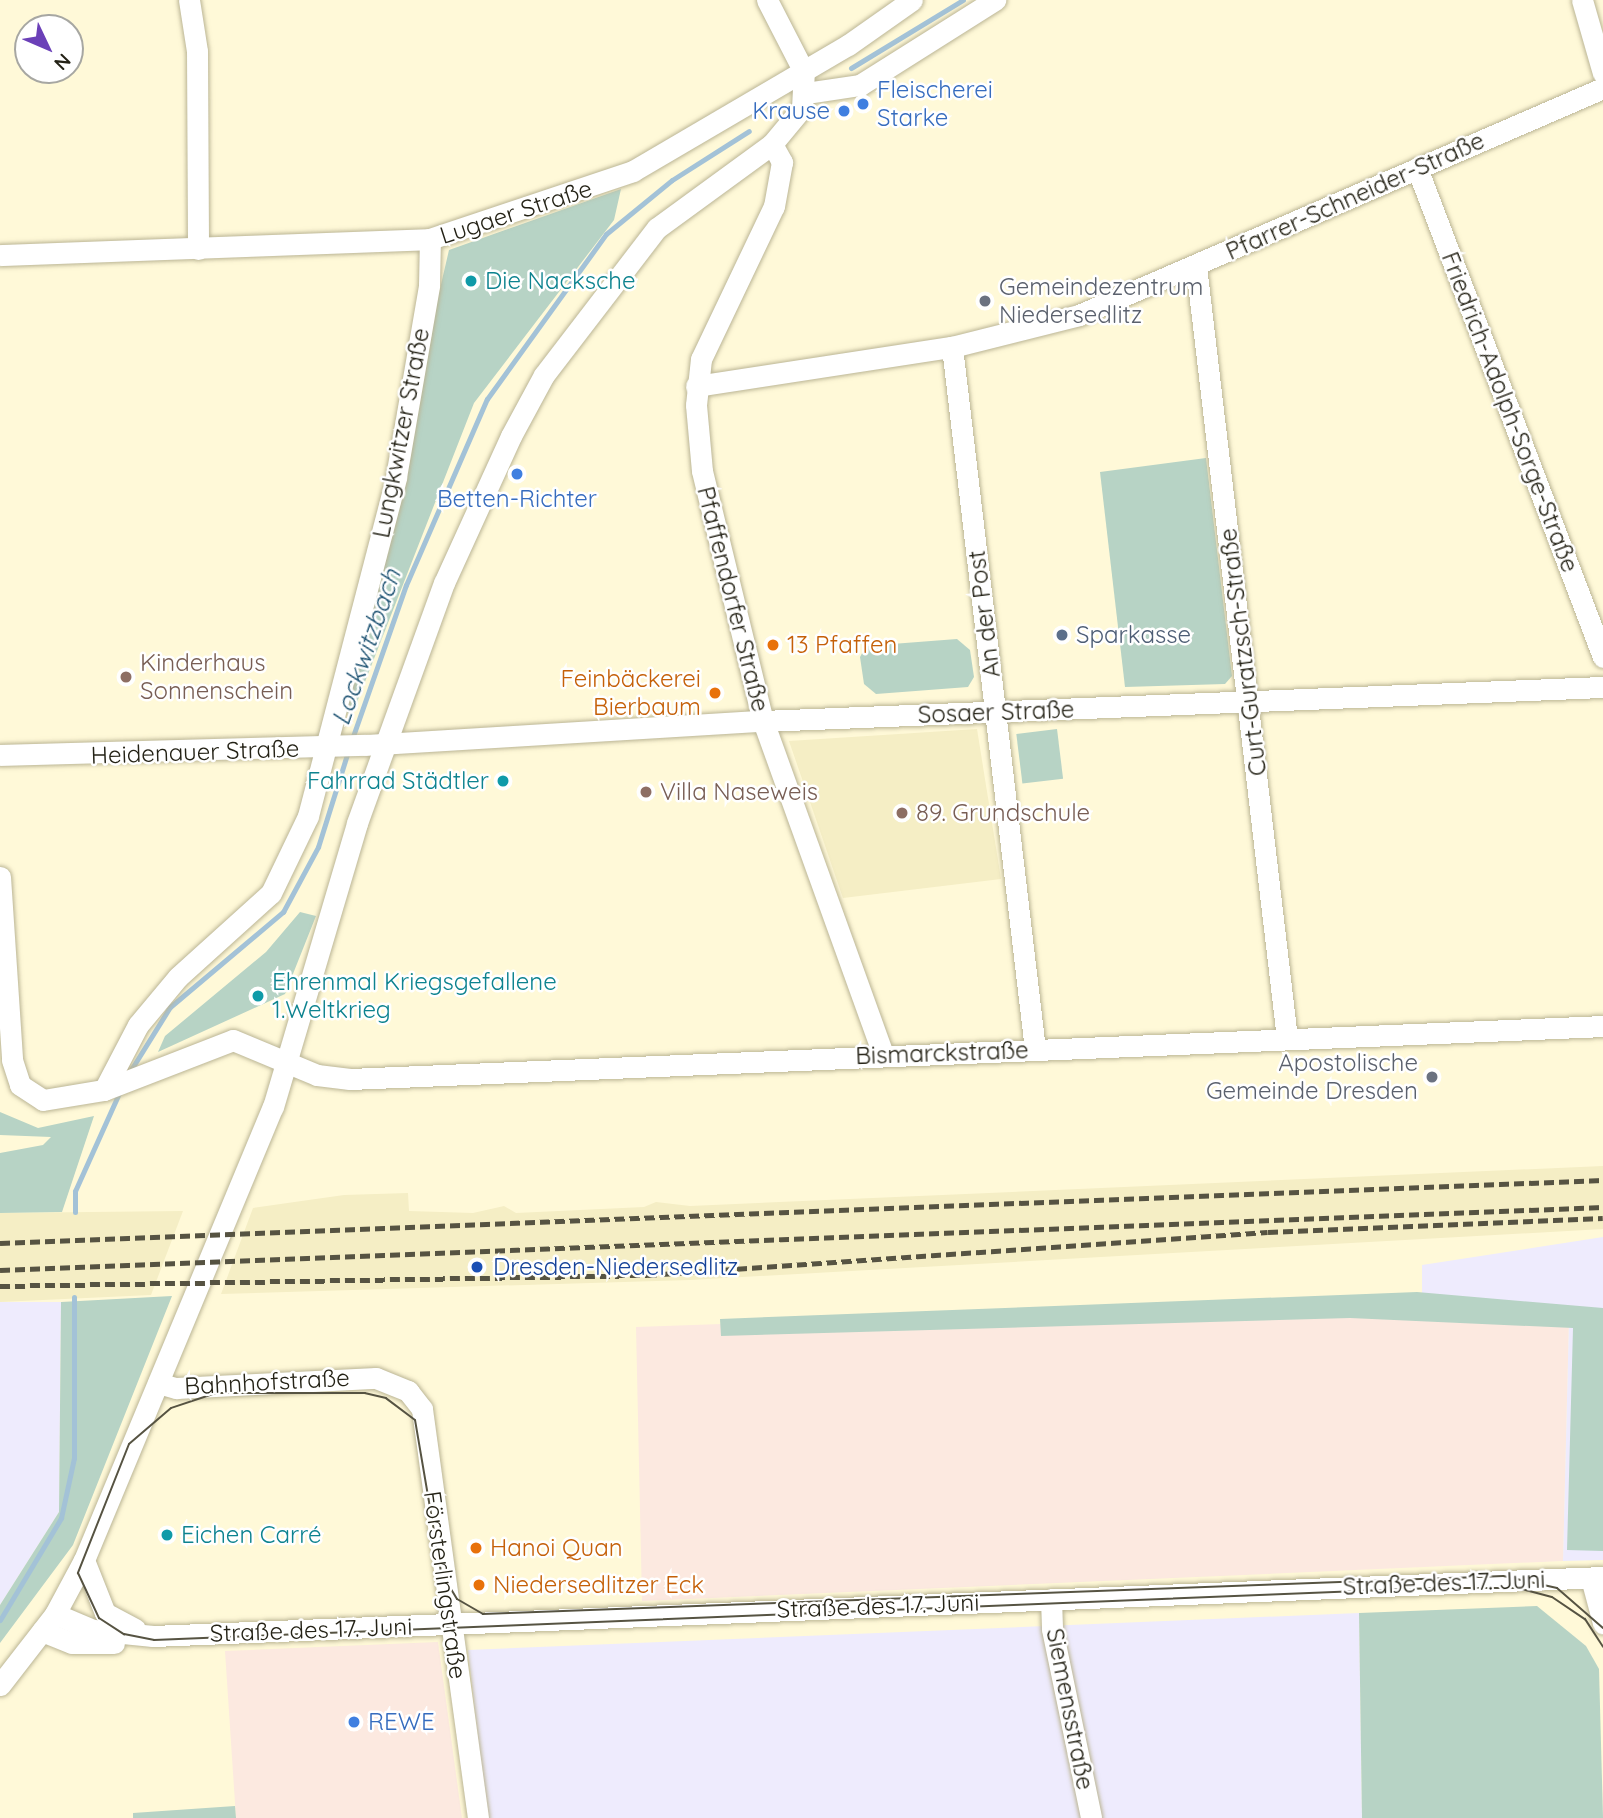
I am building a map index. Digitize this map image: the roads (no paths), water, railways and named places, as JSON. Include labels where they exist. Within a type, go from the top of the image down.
[{"type":"street","points":[[190,0],[197,51],[198,249]]},
{"type":"street","points":[[0,1685],[48,1623],[84,1560],[273,1107],[342,869],[444,583],[544,376],[657,228],[772,144],[794,121],[806,93],[804,72],[767,0]]},
{"type":"street","name":"Lugaer Straße","points":[[0,256],[430,239],[633,171],[804,72],[912,0]]},
{"type":"street","points":[[806,93],[860,85],[995,0]]},
{"type":"street","points":[[1582,0],[1603,73]]},
{"type":"street","name":"Pfarrer-Schneider-Straße","points":[[696,386],[952,347],[1079,315],[1603,88]]},
{"type":"street","name":"Pfaffendorfer Straße","points":[[772,144],[782,162],[774,206],[708,338],[696,386],[709,522],[763,721],[883,1055]]},
{"type":"street","name":"Friedrich-Adolph-Sorge-Straße","points":[[1417,168],[1603,657]]},
{"type":"street","name":"Lungkwitzer Straße","points":[[107,1089],[138,1025],[178,978],[271,893],[308,816],[329,746],[396,477],[430,239]]},
{"type":"street","name":"Curt-Guratzsch-Straße","points":[[1196,266],[1250,702],[1287,1038]]},
{"type":"street","name":"An der Post","points":[[952,347],[1035,1049]]},
{"type":"street","name":"Sosaer Straße","points":[[390,740],[763,721],[1603,687]]},
{"type":"street","name":"Heidenauer Straße","points":[[0,755],[365,745],[390,740]]},
{"type":"street","name":"Bismarckstraße","points":[[0,877],[12,1060],[20,1085],[43,1100],[107,1089],[233,1040],[317,1075],[351,1079],[1603,1026]]},
{"type":"street","name":"Bahnhofstraße","points":[[158,1383],[176,1388],[376,1378]]},
{"type":"street","name":"Försterlingstraße","points":[[376,1378],[408,1391],[422,1409],[478,1818]]},
{"type":"street","points":[[84,1560],[105,1613],[153,1636]]},
{"type":"street","points":[[1597,1578],[1603,1623]]},
{"type":"street","name":"Straße des 17. Juni","points":[[48,1623],[72,1643],[153,1636],[450,1623],[1597,1578]]},
{"type":"street","name":"Siemensstraße","points":[[1051,1599],[1052,1629],[1091,1818]]},
{"type":"waterway","name":"Lockwitzbach","points":[[851,68],[963,0]]},
{"type":"waterway","name":"Lockwitzbach","points":[[352,739],[406,585],[487,399],[606,234],[672,180],[749,131]]},
{"type":"waterway","name":"Lockwitzbach","points":[[129,1073],[170,1007],[283,912],[318,847],[348,751]]},
{"type":"waterway","name":"Lockwitzbach","points":[[75,1212],[75,1191],[120,1091]]},
{"type":"waterway","name":"Lockwitzbach","points":[[0,1620],[61,1518],[74,1458],[74,1297]]},
{"type":"tram line","points":[[1603,1628],[1557,1588],[1503,1576],[483,1614],[457,1599],[441,1572],[415,1420],[386,1398],[365,1393],[216,1393],[171,1408],[129,1444],[78,1573],[99,1618],[124,1634],[154,1640],[1434,1588],[1518,1588],[1552,1597],[1585,1619],[1603,1647]]},
{"type":"railway","points":[[0,1243],[1603,1180]]},
{"type":"railway","points":[[0,1270],[1603,1207]]},
{"type":"railway","points":[[0,1286],[647,1275],[1268,1232],[1603,1218]]},
{"type":"place","name":"Fleischerei Starke","points":[[863,104]]},
{"type":"place","name":"Krause","points":[[844,111]]},
{"type":"place","name":"Die Nacksche","points":[[471,281]]},
{"type":"place","name":"Gemeindezentrum Niedersedlitz","points":[[985,301]]},
{"type":"place","name":"Betten-Richter","points":[[517,474]]},
{"type":"place","name":"Sparkasse","points":[[1062,635]]},
{"type":"place","name":"13 Pfaffen","points":[[773,645]]},
{"type":"place","name":"Kinderhaus Sonnenschein","points":[[126,677]]},
{"type":"place","name":"Feinbäckerei Bierbaum","points":[[715,693]]},
{"type":"place","name":"Fahrrad Städtler","points":[[503,781]]},
{"type":"place","name":"Villa Naseweis","points":[[646,792]]},
{"type":"place","name":"89. Grundschule","points":[[902,813]]},
{"type":"place","name":"Ehrenmal Kriegsgefallene 1.Weltkrieg","points":[[258,996]]},
{"type":"place","name":"Apostolische Gemeinde Dresden","points":[[1432,1077]]},
{"type":"place","name":"Dresden-Niedersedlitz","points":[[477,1267]]},
{"type":"place","name":"Eichen Carré","points":[[167,1535]]},
{"type":"place","name":"Hanoi Quan","points":[[476,1548]]},
{"type":"place","name":"Niedersedlitzer Eck","points":[[479,1585]]},
{"type":"place","name":"REWE","points":[[354,1722]]}]
